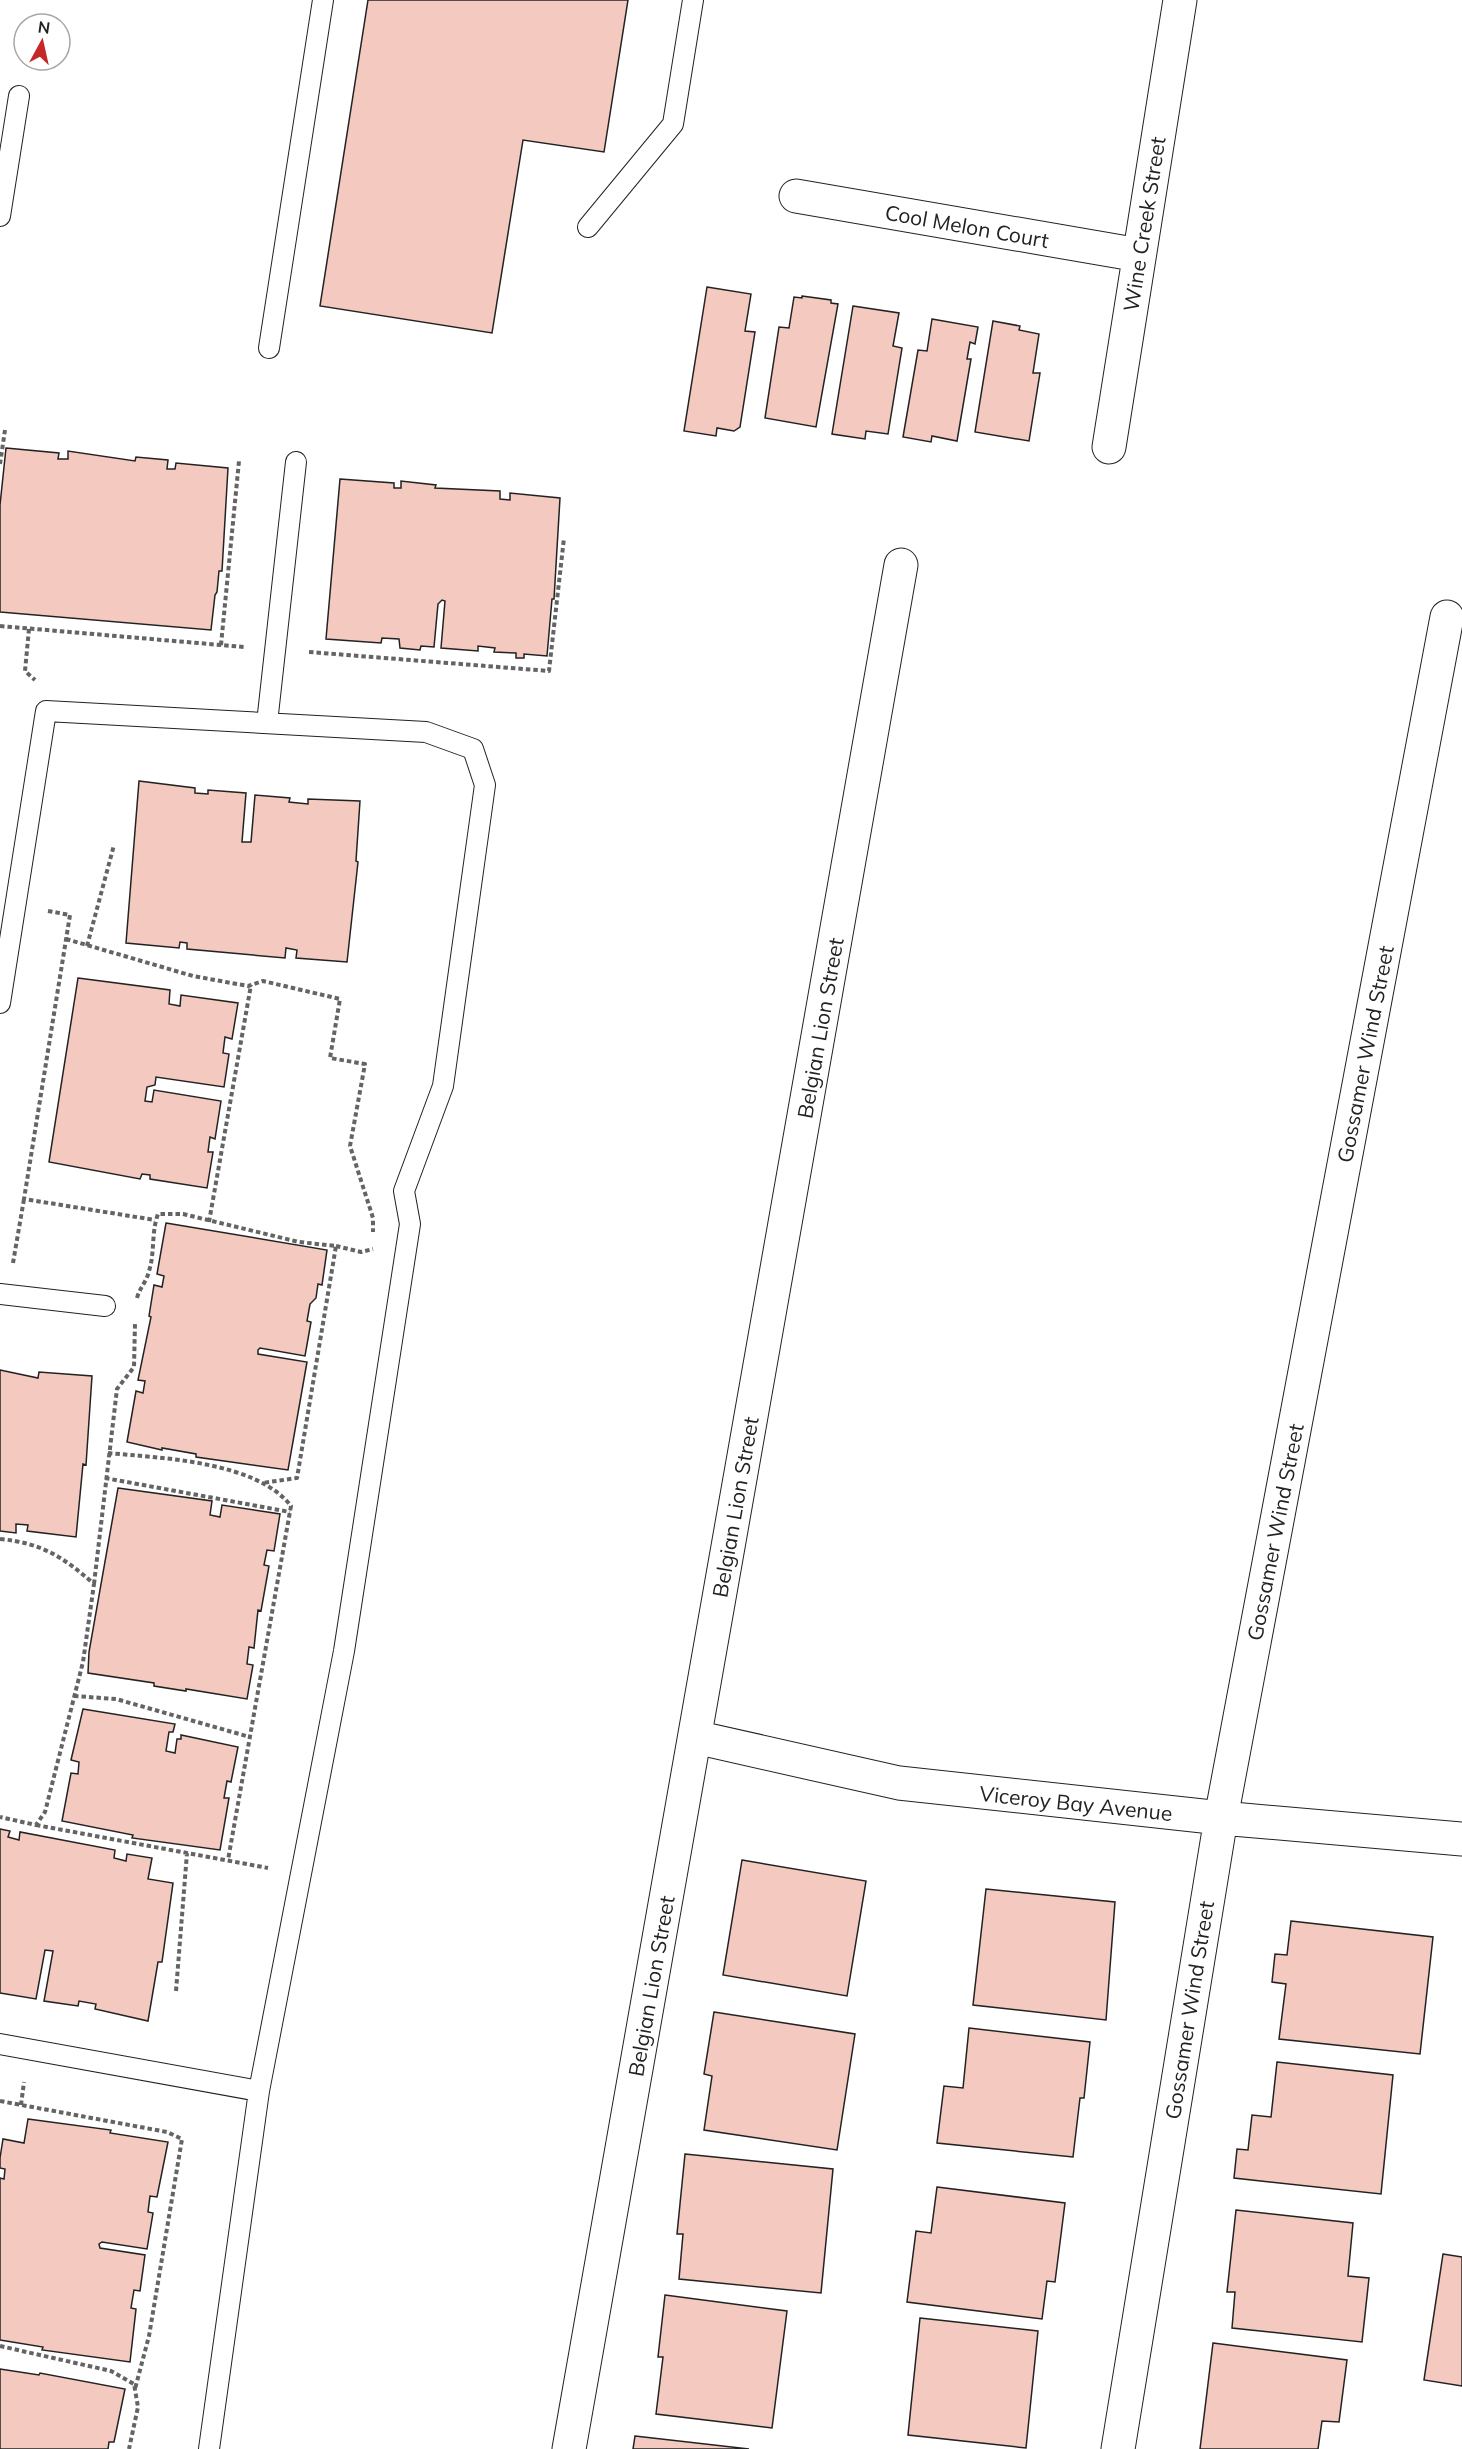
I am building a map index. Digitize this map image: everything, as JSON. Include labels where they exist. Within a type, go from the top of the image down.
[{"type":"street","name":"Wine Creek Street","points":[[1109,447],[1180,0]]},
{"type":"street","name":"Cool Melon Court","points":[[796,196],[1139,255]]},
{"type":"street","name":"Belgian Lion Street","points":[[569,2449],[902,565]]},
{"type":"street","name":"Gossamer Wind Street","points":[[1118,2449],[1221,1818],[1447,617]]},
{"type":"street","name":"Viceroy Bay Avenue","points":[[695,1737],[899,1783],[1221,1818],[1462,1839]]},
{"type":"lane","points":[[268,348],[323,0]]},
{"type":"lane","points":[[588,227],[673,124],[693,0]]},
{"type":"lane","points":[[0,216],[19,96]]},
{"type":"lane","points":[[267,723],[296,462]]},
{"type":"lane","points":[[0,1002],[46,711],[426,732],[473,749],[485,785],[443,1086],[404,1191],[410,1224],[344,1651],[259,2091],[209,2449]]},
{"type":"lane","points":[[3,1295],[105,1306]]},
{"type":"lane","points":[[0,2044],[259,2091]]},
{"type":"path","points":[[0,464],[4,430]]},
{"type":"path","points":[[221,645],[239,461]]},
{"type":"path","points":[[0,626],[549,671],[564,538]]},
{"type":"path","points":[[29,628],[25,671],[67,711]]},
{"type":"path","points":[[87,946],[114,845]]},
{"type":"path","points":[[3,1295],[24,1199],[70,915],[15,906]]},
{"type":"path","points":[[36,1825],[45,1812],[83,1662],[117,1389],[134,1367],[135,1310],[139,1288],[149,1272],[155,1220],[158,1214],[183,1214],[299,1242],[336,1246],[361,1252],[373,1249],[373,1218],[350,1146],[365,1064],[330,1058],[340,999],[263,981],[251,985],[193,976],[66,939]]},
{"type":"path","points":[[209,1222],[251,985]]},
{"type":"path","points":[[24,1199],[155,1220]]},
{"type":"path","points":[[262,1483],[297,1478],[336,1246]]},
{"type":"path","points":[[105,1306],[135,1310]]},
{"type":"path","points":[[108,1453],[216,1467],[262,1483],[282,1494],[291,1506],[228,1860]]},
{"type":"path","points":[[105,1478],[290,1512]]},
{"type":"path","points":[[0,1539],[20,1541],[54,1552],[94,1584]]},
{"type":"path","points":[[74,1696],[116,1699],[250,1737]]},
{"type":"path","points":[[0,1817],[301,1874]]},
{"type":"path","points":[[176,1991],[187,1853]]},
{"type":"path","points":[[0,2101],[167,2132],[183,2139],[149,2336],[135,2389]]},
{"type":"path","points":[[0,2346],[111,2371],[134,2384],[138,2407],[129,2449]]},
{"type":"building","points":[[368,0],[628,0],[604,152],[523,140],[492,333],[320,306]]},
{"type":"building","points":[[707,287],[751,294],[745,331],[755,332],[740,427],[734,431],[717,428],[716,436],[684,431]]},
{"type":"building","points":[[802,296],[831,300],[831,303],[838,304],[816,427],[765,418],[779,327],[789,328],[794,297],[802,298]]},
{"type":"building","points":[[853,306],[899,313],[893,346],[902,348],[888,434],[866,431],[865,439],[832,434]]},
{"type":"building","points":[[932,319],[978,327],[975,344],[970,342],[967,359],[971,359],[957,441],[932,436],[931,442],[903,437],[918,350],[927,351]]},
{"type":"building","points":[[993,321],[1020,326],[1019,330],[1039,334],[1033,373],[1040,373],[1029,441],[975,432]]},
{"type":"building","points":[[6,448],[59,453],[58,459],[68,459],[68,451],[135,461],[136,457],[168,460],[167,469],[175,469],[176,463],[228,468],[222,571],[219,571],[211,630],[0,612],[0,505]]},
{"type":"building","points":[[340,479],[394,483],[394,488],[401,488],[401,481],[436,485],[435,488],[500,491],[500,499],[510,500],[510,493],[560,498],[554,599],[552,599],[547,656],[524,654],[524,658],[516,658],[516,653],[494,652],[495,648],[478,646],[478,651],[441,648],[445,601],[442,600],[438,604],[434,647],[421,646],[420,650],[400,648],[399,639],[382,638],[381,643],[326,639]]},
{"type":"building","points":[[139,781],[195,788],[195,793],[208,794],[208,790],[246,793],[242,842],[251,842],[255,795],[290,798],[289,802],[308,804],[308,799],[360,801],[356,861],[358,862],[347,962],[296,958],[297,950],[286,948],[285,958],[187,949],[187,943],[180,942],[179,948],[126,943]]},
{"type":"building","points":[[78,978],[170,990],[169,1004],[180,1006],[181,995],[238,1003],[232,1039],[225,1037],[223,1053],[229,1054],[224,1087],[156,1077],[155,1085],[147,1087],[145,1101],[152,1102],[154,1090],[221,1101],[215,1139],[210,1137],[208,1152],[213,1152],[207,1188],[150,1179],[150,1175],[142,1174],[140,1179],[49,1162]]},
{"type":"building","points":[[166,1223],[327,1250],[322,1285],[318,1284],[316,1298],[310,1304],[307,1321],[311,1322],[305,1356],[260,1348],[258,1350],[258,1354],[307,1362],[288,1470],[196,1457],[196,1454],[162,1448],[162,1450],[127,1442],[136,1391],[143,1393],[145,1381],[138,1380],[151,1317],[149,1316],[154,1285],[162,1287],[164,1276],[157,1274]]},
{"type":"building","points":[[0,1370],[38,1378],[39,1372],[92,1376],[86,1465],[83,1464],[76,1537],[27,1531],[28,1525],[16,1524],[16,1533],[0,1531]]},
{"type":"building","points":[[118,1488],[212,1501],[210,1515],[220,1517],[222,1505],[280,1514],[274,1551],[267,1550],[264,1565],[269,1566],[261,1611],[258,1610],[254,1648],[249,1647],[247,1664],[253,1665],[247,1699],[154,1686],[154,1683],[88,1673],[89,1652]]},
{"type":"building","points":[[83,1709],[175,1724],[173,1732],[169,1732],[166,1751],[175,1753],[177,1739],[181,1739],[181,1735],[238,1747],[231,1782],[227,1781],[224,1798],[229,1798],[220,1850],[132,1838],[133,1835],[62,1821],[71,1773],[78,1774],[79,1762],[71,1760]]},
{"type":"building","points":[[0,1829],[10,1831],[8,1837],[19,1840],[20,1832],[115,1850],[114,1858],[126,1861],[127,1854],[152,1858],[148,1879],[173,1883],[162,1962],[158,1962],[148,2021],[95,2009],[96,2004],[79,2001],[78,2006],[44,2001],[53,1951],[45,1950],[36,1999],[0,1993]]},
{"type":"building","points":[[742,1860],[866,1881],[847,1996],[723,1975]]},
{"type":"building","points":[[986,1889],[1115,1902],[1106,2020],[973,2005]]},
{"type":"building","points":[[1291,1921],[1433,1937],[1420,2054],[1279,2039],[1286,1984],[1272,1982],[1275,1954],[1287,1955]]},
{"type":"building","points":[[714,2012],[855,2034],[837,2150],[704,2130],[712,2076],[704,2074]]},
{"type":"building","points":[[969,2028],[1090,2042],[1084,2098],[1080,2098],[1073,2157],[937,2143],[944,2086],[963,2088]]},
{"type":"building","points":[[1277,2062],[1393,2075],[1381,2194],[1234,2178],[1237,2149],[1248,2150],[1252,2115],[1271,2117]]},
{"type":"building","points":[[28,2119],[111,2130],[110,2133],[168,2142],[157,2197],[150,2196],[148,2212],[153,2213],[147,2249],[102,2242],[99,2244],[100,2248],[145,2255],[140,2291],[134,2290],[131,2308],[136,2309],[130,2362],[42,2350],[43,2347],[0,2340],[0,2178],[4,2179],[5,2169],[0,2168],[0,2158],[3,2139],[24,2143]]},
{"type":"building","points":[[685,2154],[833,2169],[821,2293],[679,2279],[683,2234],[677,2234]]},
{"type":"building","points":[[937,2187],[1065,2203],[1055,2282],[1047,2281],[1042,2319],[907,2302],[916,2231],[931,2233]]},
{"type":"building","points":[[1236,2210],[1353,2223],[1348,2276],[1369,2278],[1362,2342],[1232,2328],[1235,2292],[1227,2292]]},
{"type":"building","points":[[1443,2254],[1462,2257],[1462,2386],[1424,2380]]},
{"type":"building","points":[[665,2295],[787,2311],[772,2428],[656,2414],[663,2357],[658,2357]]},
{"type":"building","points":[[920,2318],[1038,2331],[1026,2448],[908,2435]]},
{"type":"building","points":[[1213,2343],[1347,2360],[1339,2422],[1322,2421],[1318,2449],[1200,2449]]},
{"type":"building","points":[[0,2369],[39,2375],[40,2373],[125,2389],[114,2442],[109,2442],[108,2449],[0,2449]]},
{"type":"building","points":[[635,2436],[749,2449],[633,2449]]}]
